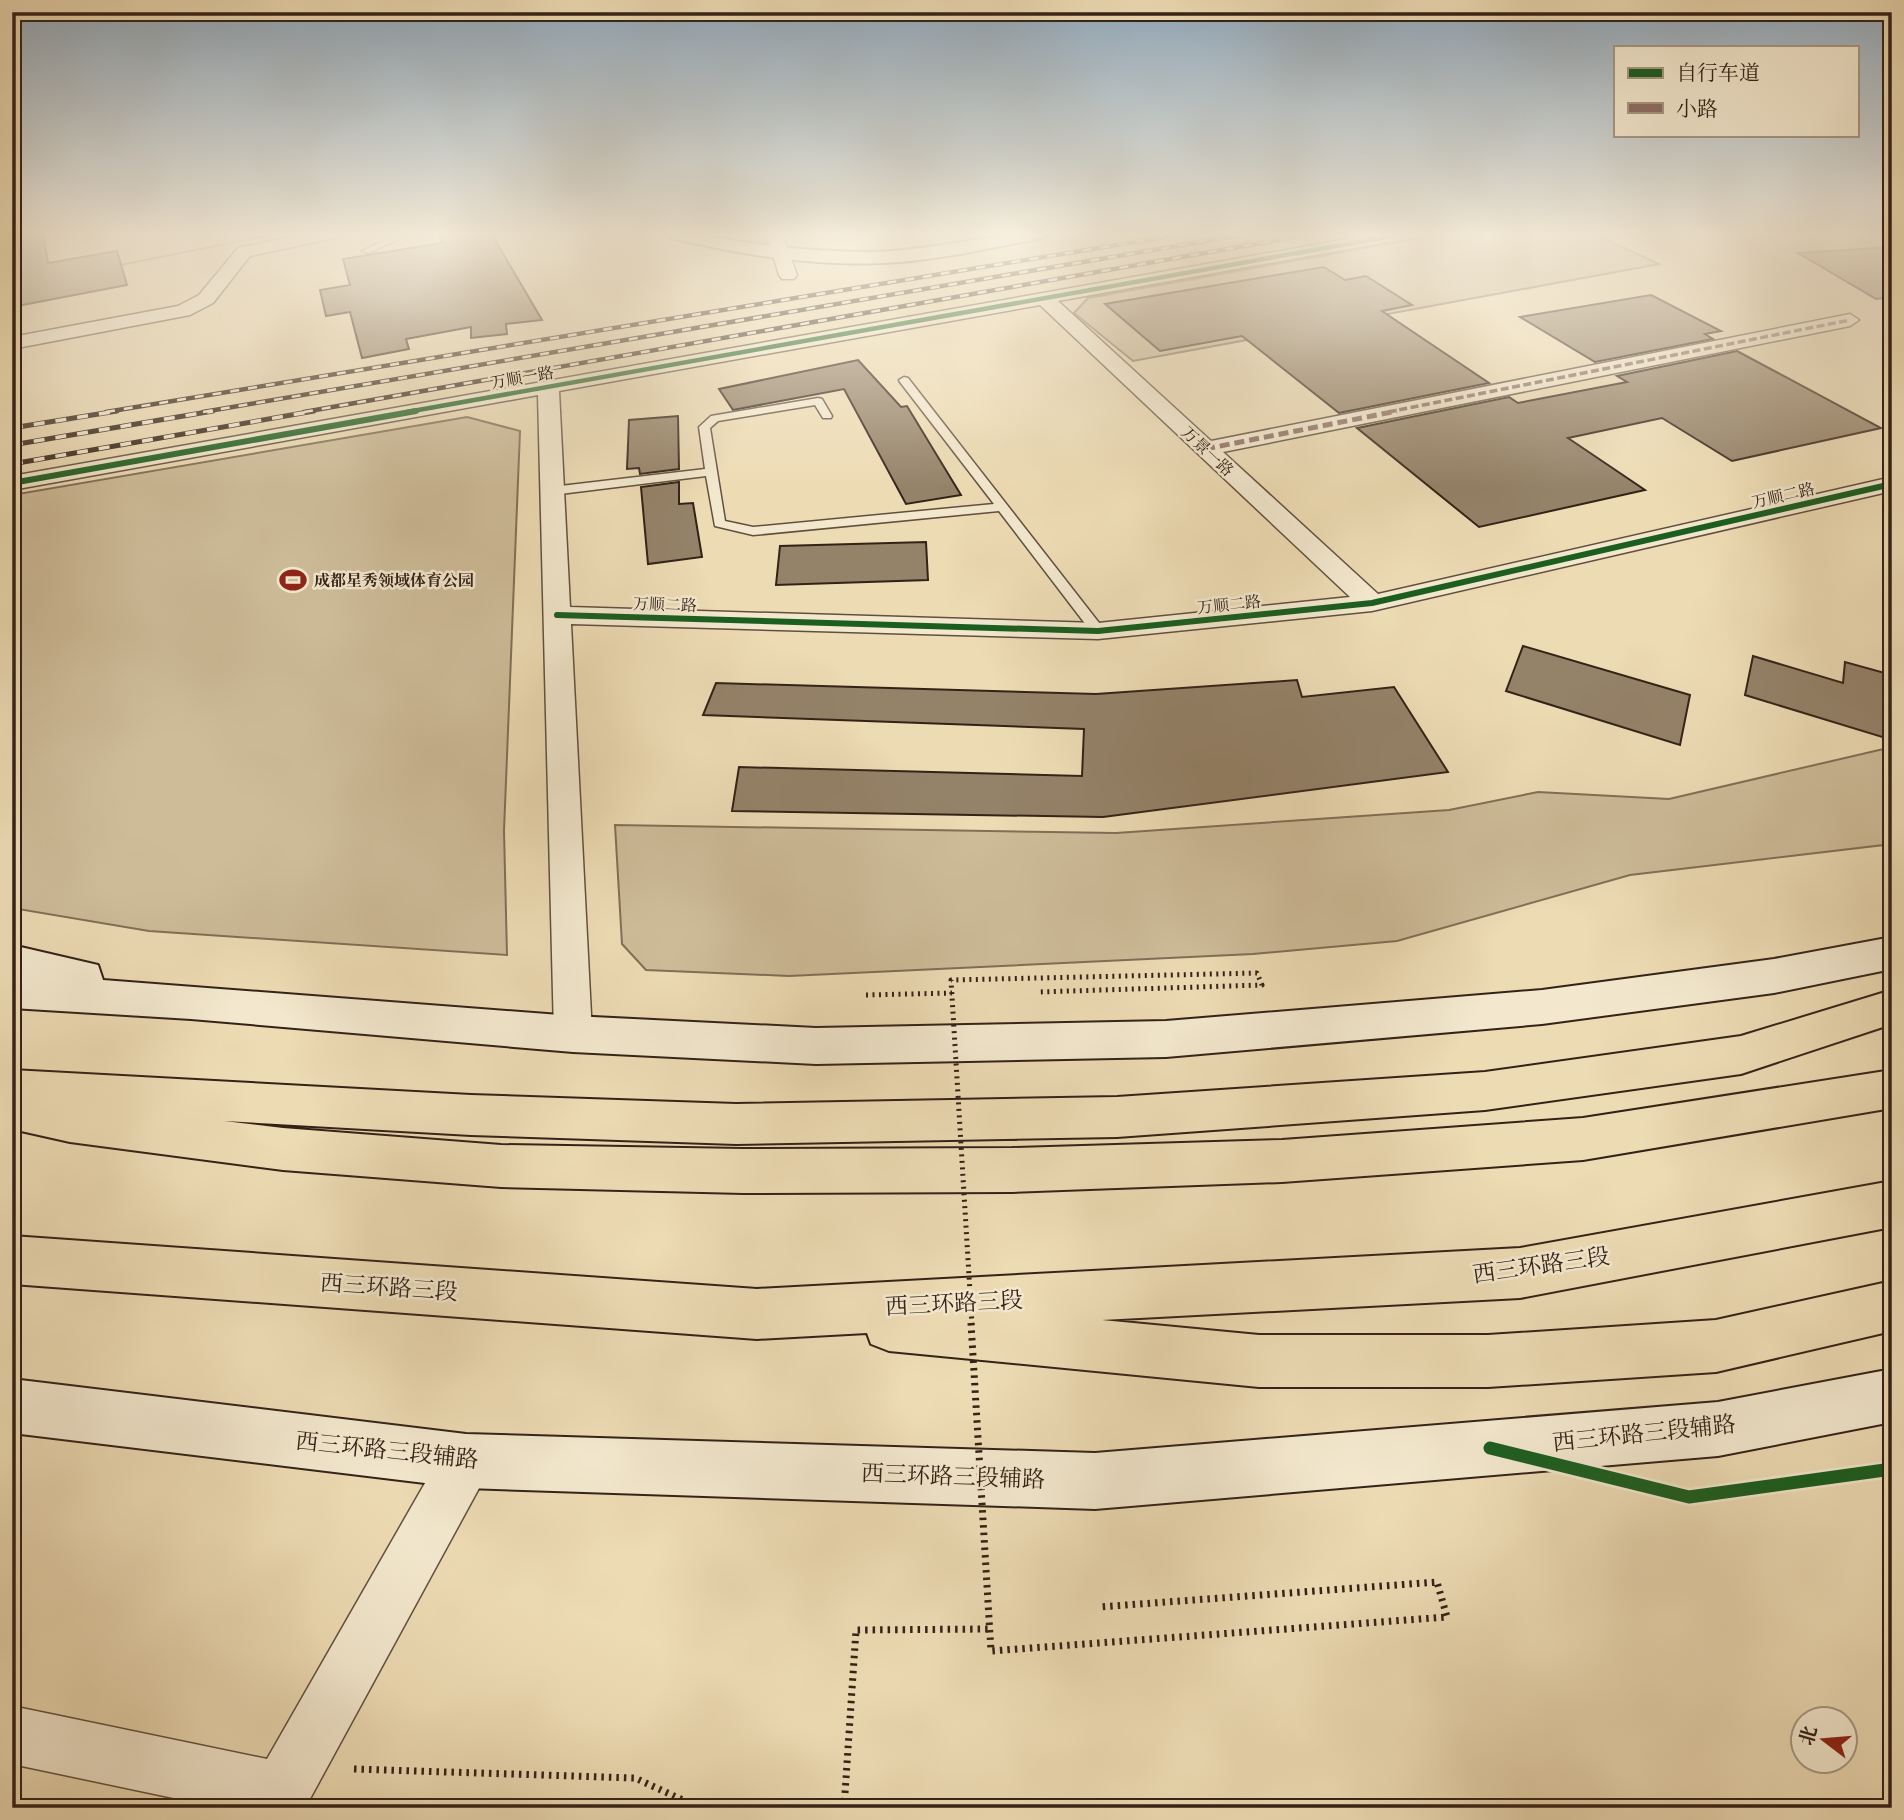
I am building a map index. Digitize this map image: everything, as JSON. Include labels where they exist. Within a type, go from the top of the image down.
[{"type":"highway","points":[[12,1089],[471,1115],[736,1124],[1117,1117],[1485,1091],[1727,1057],[1892,1007]]},
{"type":"highway","points":[[12,1110],[70,1122],[283,1149],[501,1166],[743,1171],[1012,1170],[1282,1161],[1583,1139],[1892,1089]]},
{"type":"highway","name":"西三环路三段","points":[[12,1260],[757,1314],[1520,1273],[1892,1204]]},
{"type":"highway","points":[[757,1314],[1259,1361],[1488,1362],[1716,1346],[1892,1306]]},
{"type":"main road","points":[[12,992],[191,1002],[573,1034],[816,1046],[1166,1039],[1542,1007],[1774,976],[1892,953]]},
{"type":"main road","points":[[12,961],[191,1002]]},
{"type":"main road","name":"西三环路三段辅路","points":[[12,1406],[466,1461],[1095,1481],[1718,1429],[1892,1395]]},
{"type":"street","points":[[12,343],[146,318]]},
{"type":"street","name":"万顺一路","points":[[12,483],[933,318]]},
{"type":"street","name":"万景一路","points":[[1065,318],[1372,603]]},
{"type":"street","points":[[1205,449],[1850,320]]},
{"type":"street","points":[[548,387],[573,1034]]},
{"type":"street","name":"万顺二路","points":[[557,615],[1098,632],[1372,603],[1892,484]]},
{"type":"street","points":[[12,1735],[277,1799],[466,1461]]},
{"type":"lane","points":[[904,380],[1098,632]]},
{"type":"lane","points":[[827,416],[818,401],[715,418],[704,427],[719,523],[753,531],[1002,507]]},
{"type":"lane","points":[[552,491],[711,472]]},
{"type":"path","points":[[1038,992],[1262,985],[1257,973],[951,980],[991,1651],[1447,1617],[1437,1582],[1099,1607]]},
{"type":"path","points":[[866,995],[952,993]]},
{"type":"path","points":[[844,1808],[856,1630],[989,1629]]},
{"type":"path","points":[[354,1769],[635,1778],[700,1808]]},
{"type":"shaded area","points":[[1080,318],[1367,318],[1133,361]]},
{"type":"shaded area","name":"成都星秀领域体育公园","points":[[467,417],[520,431],[504,831],[507,955],[149,931],[12,908],[12,495]]},
{"type":"shaded area","points":[[1892,747],[1892,844],[1630,875],[1397,941],[1253,954],[789,976],[646,970],[622,944],[615,825],[1116,833],[1449,810],[1538,792],[1669,799]]},
{"type":"building","points":[[352,318],[542,320],[506,324],[507,334],[471,338],[471,327],[406,339],[409,349],[362,358]]},
{"type":"building","points":[[1121,318],[1392,318],[1489,383],[1339,413],[1242,336],[1160,351]]},
{"type":"building","points":[[1522,318],[1696,318],[1721,331],[1705,334],[1713,339],[1595,362]]},
{"type":"building","points":[[1737,351],[1881,428],[1732,461],[1662,418],[1568,438],[1645,490],[1479,527],[1357,428],[1509,397],[1518,403],[1627,382],[1617,376]]},
{"type":"building","points":[[858,360],[901,407],[907,406],[961,495],[906,504],[844,389],[733,410],[719,389]]},
{"type":"building","points":[[678,416],[679,469],[640,474],[639,468],[627,469],[629,420]]},
{"type":"building","points":[[679,482],[679,504],[693,503],[702,557],[648,564],[641,487]]},
{"type":"building","points":[[926,542],[928,580],[776,585],[780,546]]},
{"type":"building","points":[[1523,646],[1690,695],[1680,745],[1506,691]]},
{"type":"building","points":[[1753,656],[1843,683],[1845,662],[1892,675],[1892,740],[1745,695]]},
{"type":"building","points":[[1297,680],[1302,697],[1394,687],[1448,772],[1103,817],[732,811],[739,767],[1082,776],[1084,729],[703,715],[716,683],[1096,694]]},
{"type":"railway","points":[[106,412],[675,318]]},
{"type":"railway","points":[[203,412],[755,318]]},
{"type":"railway","points":[[304,412],[837,318]]},
{"type":"railway","points":[[12,428],[117,411]]},
{"type":"railway","points":[[12,445],[213,411]]},
{"type":"railway","points":[[12,464],[314,411]]},
{"type":"marked path","points":[[1205,449],[1850,320]]},
{"type":"cycle path","points":[[12,483],[934,318]]},
{"type":"cycle path","points":[[557,615],[1098,631],[1372,603],[1892,484]]},
{"type":"cycle path","points":[[1490,1448],[1689,1497],[1892,1469]]},
{"type":"place","name":"成都星秀领域体育公园","points":[[293,580]]}]
